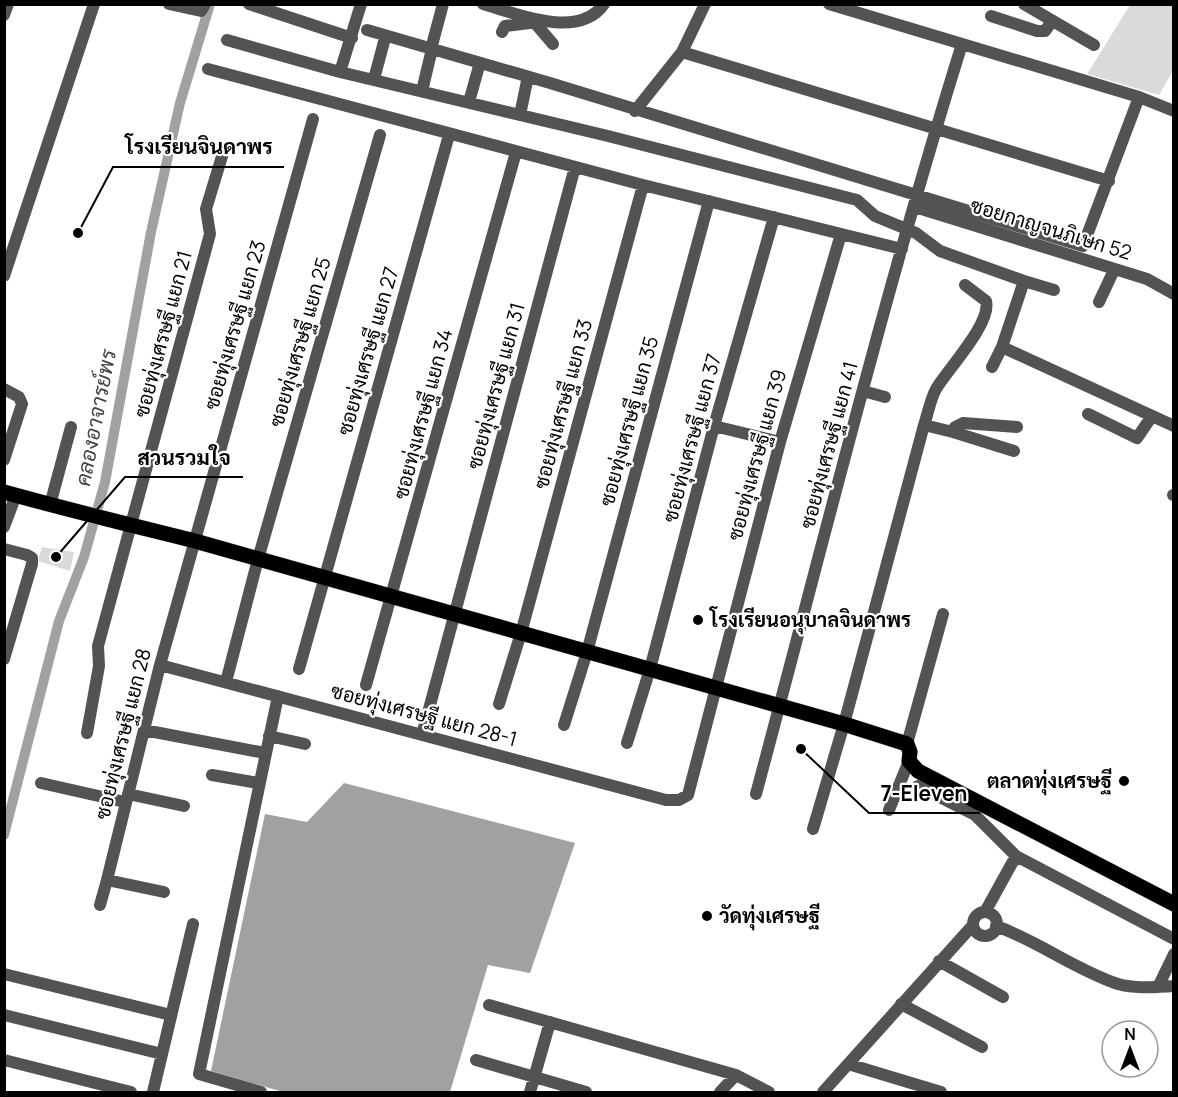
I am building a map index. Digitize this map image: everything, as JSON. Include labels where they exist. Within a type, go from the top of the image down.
[{"type":"main road","points":[[10,493],[96,518],[132,525],[258,559],[715,687],[907,744],[910,752],[909,760],[918,771],[1173,904]]},
{"type":"street","points":[[4,15],[8,4]]},
{"type":"street","points":[[4,276],[94,4]]},
{"type":"street","points":[[169,4],[200,8]]},
{"type":"street","points":[[249,4],[352,38]]},
{"type":"street","points":[[340,72],[361,4]]},
{"type":"street","points":[[422,91],[443,4]]},
{"type":"street","points":[[483,4],[539,22],[554,44]]},
{"type":"street","points":[[501,32],[505,26],[586,20],[594,16],[604,4]]},
{"type":"street","points":[[634,111],[682,52],[705,4]]},
{"type":"street","points":[[829,4],[1139,97],[1173,111]]},
{"type":"street","points":[[999,4],[993,17],[1036,31],[1045,31],[1052,21]]},
{"type":"street","points":[[1024,4],[1039,8],[1052,21],[1094,45]]},
{"type":"street","points":[[367,30],[634,111],[917,201],[1083,246],[1139,97]]},
{"type":"street","points":[[374,79],[385,38]]},
{"type":"street","points":[[227,40],[340,72],[469,102],[857,200],[875,216],[916,233],[940,251],[1054,290]]},
{"type":"street","name":"ซอยทุ่งเศรษฐี แยก 41","points":[[756,794],[907,230],[962,44]]},
{"type":"street","points":[[682,52],[1109,181]]},
{"type":"street","points":[[469,102],[479,66]]},
{"type":"street","points":[[208,69],[449,135],[902,249]]},
{"type":"street","points":[[520,115],[528,81]]},
{"type":"street","name":"ซอยทุ่งเศรษฐี แยก 23","points":[[195,542],[313,119]]},
{"type":"street","name":"ซอยทุ่งเศรษฐี แยก 25","points":[[226,682],[258,559],[380,135]]},
{"type":"street","name":"ซอยทุ่งเศรษฐี แยก 27","points":[[299,669],[449,135]]},
{"type":"street","name":"ซอยทุ่งเศรษฐี แยก 34","points":[[366,685],[516,152]]},
{"type":"street","name":"ซอยทุ่งเศรษฐี แยก 21","points":[[87,733],[99,666],[98,646],[210,234],[206,209],[223,153]]},
{"type":"street","name":"ซอยทุ่งเศรษฐี แยก 31","points":[[422,735],[575,167]]},
{"type":"street","name":"ซอยทุ่งเศรษฐี แยก 33","points":[[499,704],[521,633],[643,185]]},
{"type":"street","name":"ซอยทุ่งเศรษฐี แยก 35","points":[[564,725],[586,652],[708,201]]},
{"type":"street","name":"ซอยกาญจนภิเษก 52","points":[[917,201],[1114,270],[1147,279],[1173,294]]},
{"type":"street","name":"ซอยทุ่งเศรษฐี แยก 37","points":[[627,743],[650,669],[714,426],[774,217]]},
{"type":"street","name":"ซอยทุ่งเศรษฐี แยก 39","points":[[679,800],[688,795],[780,441],[841,234]]},
{"type":"street","points":[[1099,302],[1114,270]]},
{"type":"street","points":[[992,367],[1002,347],[1024,281]]},
{"type":"street","points":[[813,829],[934,394],[971,341],[986,310],[986,301],[965,285]]},
{"type":"street","points":[[1002,347],[1173,426]]},
{"type":"street","points":[[4,389],[19,397],[22,404],[4,460]]},
{"type":"street","points":[[863,391],[885,397]]},
{"type":"street","points":[[1088,414],[1137,438],[1152,416]]},
{"type":"street","points":[[953,432],[955,427],[963,423],[1017,427]]},
{"type":"street","points":[[924,425],[1014,451]]},
{"type":"street","points":[[714,426],[780,441]]},
{"type":"street","points":[[50,505],[71,427]]},
{"type":"street","points":[[4,527],[10,493]]},
{"type":"street","name":"ซอยทุ่งเศรษฐี แยก 28","points":[[100,905],[160,665],[195,542]]},
{"type":"street","points":[[4,549],[32,558],[4,658]]},
{"type":"street","points":[[907,744],[943,614]]},
{"type":"street","name":"ซอยทุ่งเศรษฐี แยก 28-1","points":[[160,665],[666,800],[679,800]]},
{"type":"street","points":[[261,1092],[199,1074],[278,696]]},
{"type":"street","points":[[144,730],[265,753]]},
{"type":"street","points":[[269,736],[305,744]]},
{"type":"street","points":[[889,810],[909,760]]},
{"type":"street","points":[[212,775],[258,783]]},
{"type":"street","points":[[41,783],[184,806]]},
{"type":"street","points":[[918,786],[975,815],[1016,856],[1173,939]]},
{"type":"street","points":[[823,1092],[973,925],[977,915],[985,912],[1016,856]]},
{"type":"street","points":[[107,880],[165,892]]},
{"type":"street","points":[[973,925],[975,931],[982,935],[991,934],[996,926],[995,918],[985,912]]},
{"type":"street","points":[[153,1092],[193,924]]},
{"type":"street","points":[[996,926],[1023,936],[1093,974],[1120,984],[1144,988],[1173,986]]},
{"type":"street","points":[[1158,987],[1173,954]]},
{"type":"street","points":[[939,961],[1003,997]]},
{"type":"street","points":[[4,974],[171,1015]]},
{"type":"street","points":[[901,1004],[982,1047]]},
{"type":"street","points":[[489,1005],[736,1075],[769,1092]]},
{"type":"street","points":[[4,1016],[162,1054]]},
{"type":"street","points":[[530,1092],[549,1022]]},
{"type":"street","points":[[4,1060],[131,1092]]},
{"type":"street","points":[[476,1060],[586,1092]]},
{"type":"street","points":[[848,1064],[941,1092]]},
{"type":"street","points":[[720,1092],[736,1075]]},
{"type":"shaded area","points":[[1130,5],[1173,5],[1173,71],[1159,95],[1087,74]]},
{"type":"shaded area","points":[[42,547],[74,552],[70,571],[38,561]]},
{"type":"shaded area","points":[[344,783],[575,843],[530,973],[488,965],[450,1092],[283,1092],[211,1071],[265,814],[307,822]]},
{"type":"waterway","name":"คลองอาจารย์พร","points":[[4,835],[59,621],[84,557],[105,482],[151,232],[180,103],[210,4]]},
{"type":"place","name":"โรงเรียนจินดาพร","points":[[78,233]]},
{"type":"place","name":"สวนรวมใจ","points":[[56,557]]},
{"type":"place","name":"โรงเรียนอนุบาลจินดาพร","points":[[698,620]]},
{"type":"place","name":"7-Eleven","points":[[801,749]]},
{"type":"place","name":"ตลาดทุ่งเศรษฐี","points":[[1124,781]]},
{"type":"place","name":"วัดทุ่งเศรษฐี","points":[[707,916]]}]
